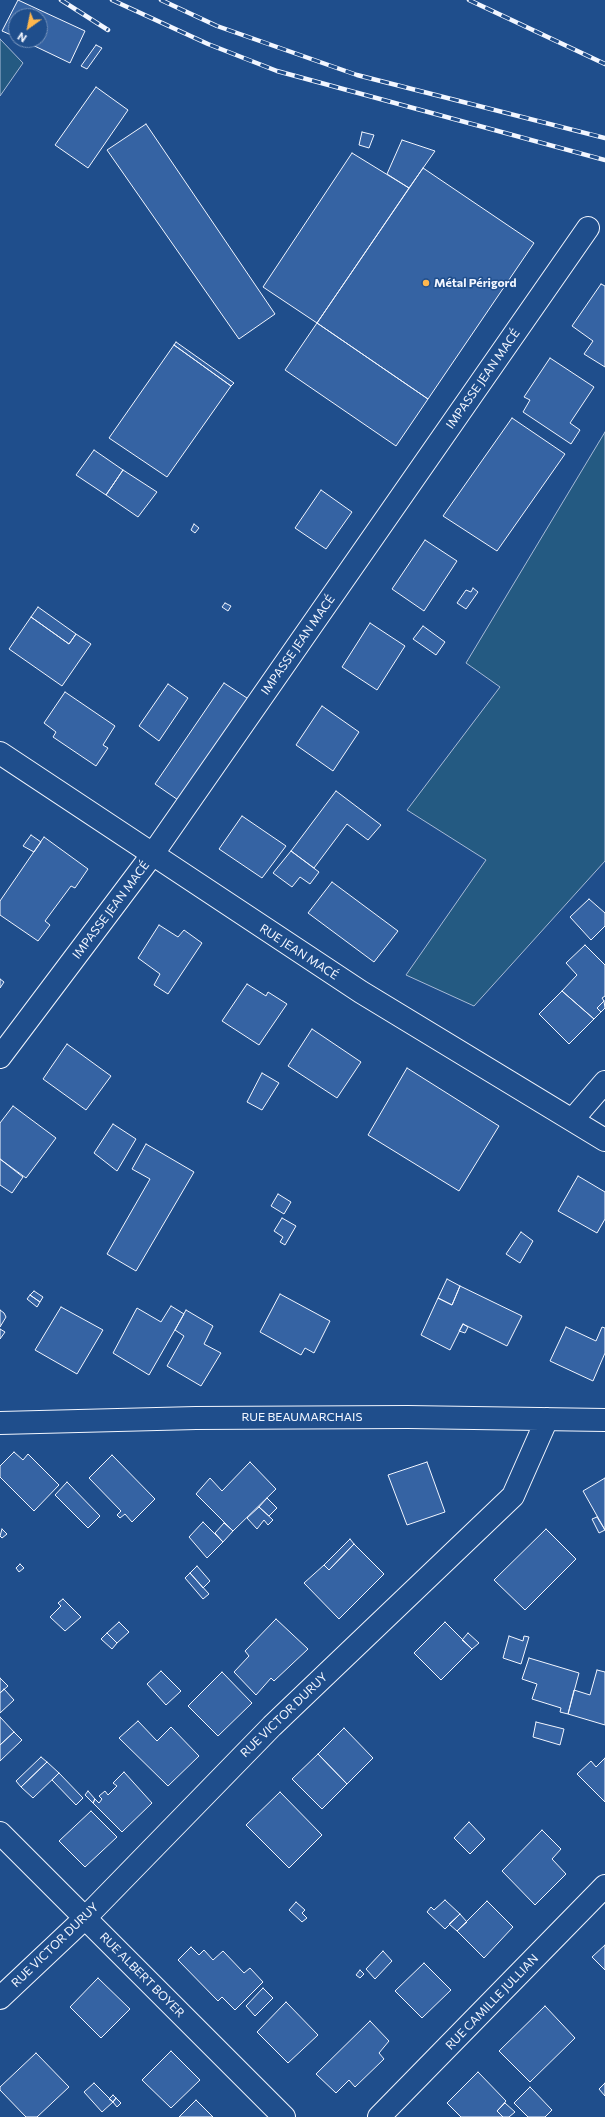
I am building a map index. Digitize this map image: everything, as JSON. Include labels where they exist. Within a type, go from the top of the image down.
[{"type":"street","name":"IMPASSE JEAN MACÉ","points":[[0,1057],[152,855],[588,228]]},
{"type":"street","name":"RUE JEAN MACÉ","points":[[0,753],[152,855],[362,992],[573,1119],[605,1140]]},
{"type":"street","points":[[573,1119],[605,1082]]},
{"type":"street","name":"RUE BEAUMARCHAIS","points":[[0,1423],[196,1418],[408,1417],[605,1420]]},
{"type":"street","name":"RUE VICTOR DURUY","points":[[0,1998],[85,1918],[272,1726],[513,1496],[547,1419]]},
{"type":"street","name":"RUE ALBERT BOYER","points":[[0,1833],[284,2117]]},
{"type":"street","name":"RUE CAMILLE JULLIAN","points":[[379,2117],[605,1886]]},
{"type":"shaded area","points":[[0,39],[23,63],[0,96]]},
{"type":"shaded area","points":[[605,432],[605,861],[474,1006],[406,975],[486,860],[407,810],[500,687],[466,663]]},
{"type":"building","points":[[18,0],[35,8],[14,8]]},
{"type":"building","points":[[48,14],[85,31],[70,63],[39,48],[48,48]]},
{"type":"building","points":[[8,19],[8,34],[2,31]]},
{"type":"building","points":[[96,45],[102,48],[87,69],[81,66]]},
{"type":"building","points":[[96,87],[128,110],[88,168],[55,145]]},
{"type":"building","points":[[146,124],[275,314],[239,339],[107,150]]},
{"type":"building","points":[[362,132],[374,135],[369,148],[359,145]]},
{"type":"building","points":[[402,140],[435,151],[409,188],[387,174]]},
{"type":"building","points":[[352,153],[409,188],[317,323],[263,287]]},
{"type":"building","name":"Métal Périgord","points":[[423,168],[534,243],[428,399],[317,323]]},
{"type":"building","points":[[601,284],[605,286],[605,367],[584,354],[593,341],[572,326]]},
{"type":"building","points":[[317,323],[428,399],[396,446],[285,370]]},
{"type":"building","points":[[176,342],[234,383],[231,386],[174,345]]},
{"type":"building","points":[[174,345],[231,386],[167,477],[109,438]]},
{"type":"building","points":[[550,358],[594,387],[570,423],[580,430],[571,444],[523,412],[530,400],[524,397]]},
{"type":"building","points":[[512,418],[565,454],[497,551],[443,516]]},
{"type":"building","points":[[94,450],[123,470],[106,495],[76,475]]},
{"type":"building","points":[[123,470],[157,492],[138,517],[106,495]]},
{"type":"building","points":[[321,490],[352,512],[326,549],[295,528]]},
{"type":"building","points":[[194,524],[199,528],[195,533],[191,530]]},
{"type":"building","points":[[425,540],[457,561],[424,611],[392,589]]},
{"type":"building","points":[[473,588],[478,592],[466,609],[457,603],[466,590],[471,592]]},
{"type":"building","points":[[225,603],[231,606],[228,611],[222,607]]},
{"type":"building","points":[[38,607],[76,634],[69,644],[31,617]]},
{"type":"building","points":[[31,617],[69,644],[76,634],[91,644],[62,686],[9,649]]},
{"type":"building","points":[[370,623],[405,646],[377,690],[342,667]]},
{"type":"building","points":[[423,626],[445,642],[436,655],[413,639]]},
{"type":"building","points":[[224,683],[250,700],[181,802],[155,784]]},
{"type":"building","points":[[168,684],[188,698],[159,741],[139,726]]},
{"type":"building","points":[[65,692],[115,726],[103,745],[108,748],[96,766],[53,737],[56,732],[44,723]]},
{"type":"building","points":[[322,706],[359,732],[333,771],[296,745]]},
{"type":"building","points":[[336,791],[381,825],[368,840],[347,824],[314,868],[291,851]]},
{"type":"building","points":[[242,816],[286,846],[262,878],[219,849]]},
{"type":"building","points":[[31,835],[41,842],[34,852],[23,846]]},
{"type":"building","points":[[44,837],[88,869],[75,888],[71,886],[45,921],[50,925],[38,941],[0,915],[0,901]]},
{"type":"building","points":[[291,851],[319,872],[310,884],[300,877],[292,887],[273,873]]},
{"type":"building","points":[[332,882],[398,931],[374,962],[308,913]]},
{"type":"building","points":[[589,899],[605,913],[605,926],[591,940],[570,917]]},
{"type":"building","points":[[159,925],[178,937],[184,930],[202,943],[168,994],[154,985],[160,974],[138,958]]},
{"type":"building","points":[[585,945],[605,965],[605,996],[602,998],[604,1001],[597,1008],[601,1012],[594,1019],[562,991],[577,975],[566,963]]},
{"type":"building","points":[[0,979],[4,982],[0,988]]},
{"type":"building","points":[[247,984],[266,996],[268,992],[287,1004],[259,1045],[222,1021]]},
{"type":"building","points":[[562,991],[594,1019],[569,1044],[539,1014]]},
{"type":"building","points":[[604,1001],[605,1008],[601,1012],[597,1008]]},
{"type":"building","points":[[312,1029],[361,1062],[337,1098],[288,1066]]},
{"type":"building","points":[[67,1044],[111,1076],[86,1110],[43,1079]]},
{"type":"building","points":[[407,1068],[499,1126],[459,1191],[368,1135]]},
{"type":"building","points":[[262,1073],[279,1083],[262,1110],[247,1102]]},
{"type":"building","points":[[13,1106],[56,1138],[26,1178],[0,1159],[0,1123]]},
{"type":"building","points":[[113,1124],[136,1139],[117,1171],[94,1153]]},
{"type":"building","points":[[146,1144],[194,1172],[136,1271],[107,1254],[150,1179],[132,1169]]},
{"type":"building","points":[[0,1159],[23,1177],[12,1193],[0,1185]]},
{"type":"building","points":[[578,1176],[605,1192],[605,1219],[597,1233],[558,1211]]},
{"type":"building","points":[[278,1194],[291,1202],[284,1214],[271,1206]]},
{"type":"building","points":[[282,1218],[296,1226],[285,1245],[280,1242],[283,1237],[274,1231]]},
{"type":"building","points":[[521,1232],[533,1241],[520,1263],[506,1254]]},
{"type":"building","points":[[447,1279],[460,1286],[452,1305],[438,1298]]},
{"type":"building","points":[[460,1286],[522,1316],[507,1346],[463,1324],[450,1350],[421,1335],[438,1298],[452,1305]]},
{"type":"building","points":[[34,1291],[43,1297],[40,1302],[30,1295]]},
{"type":"building","points":[[280,1294],[330,1321],[314,1353],[305,1348],[301,1355],[260,1332]]},
{"type":"building","points":[[30,1295],[40,1302],[37,1307],[27,1299]]},
{"type":"building","points":[[171,1306],[184,1314],[149,1375],[113,1353],[137,1308],[161,1322]]},
{"type":"building","points":[[61,1307],[103,1330],[77,1374],[35,1350]]},
{"type":"building","points":[[0,1310],[6,1317],[0,1327]]},
{"type":"building","points":[[186,1310],[213,1326],[204,1344],[221,1353],[201,1386],[167,1366],[184,1336],[175,1330]]},
{"type":"building","points":[[463,1324],[468,1327],[465,1333],[459,1331]]},
{"type":"building","points":[[566,1327],[596,1341],[602,1327],[605,1328],[605,1353],[593,1381],[550,1361]]},
{"type":"building","points":[[0,1329],[5,1332],[0,1339]]},
{"type":"building","points":[[14,1452],[23,1460],[28,1454],[59,1485],[34,1511],[0,1477],[0,1466]]},
{"type":"building","points":[[112,1455],[155,1499],[132,1522],[125,1514],[120,1518],[117,1515],[121,1511],[89,1478]]},
{"type":"building","points":[[250,1462],[276,1489],[233,1531],[196,1494],[210,1478],[222,1491]]},
{"type":"building","points":[[427,1462],[445,1512],[407,1525],[388,1475]]},
{"type":"building","points":[[605,1478],[605,1530],[583,1491]]},
{"type":"building","points":[[67,1482],[100,1516],[88,1528],[55,1495]]},
{"type":"building","points":[[267,1498],[277,1508],[269,1516],[259,1507]]},
{"type":"building","points":[[259,1507],[273,1520],[268,1525],[264,1520],[257,1529],[247,1518]]},
{"type":"building","points":[[597,1517],[605,1530],[599,1533],[592,1519]]},
{"type":"building","points":[[203,1522],[223,1542],[207,1558],[189,1537]]},
{"type":"building","points":[[224,1523],[233,1531],[223,1542],[215,1533]]},
{"type":"building","points":[[2,1529],[7,1534],[2,1538],[0,1536]]},
{"type":"building","points":[[546,1529],[576,1559],[525,1610],[494,1580]]},
{"type":"building","points":[[350,1539],[354,1544],[329,1570],[324,1565]]},
{"type":"building","points":[[354,1544],[384,1574],[339,1619],[304,1583],[324,1565],[329,1570]]},
{"type":"building","points":[[20,1564],[24,1568],[19,1572],[16,1568]]},
{"type":"building","points":[[197,1566],[210,1581],[203,1588],[190,1573]]},
{"type":"building","points":[[190,1573],[209,1594],[203,1599],[185,1578]]},
{"type":"building","points":[[63,1599],[81,1617],[65,1631],[50,1617],[61,1606],[58,1603]]},
{"type":"building","points":[[276,1619],[308,1649],[274,1681],[271,1678],[256,1695],[234,1672],[249,1656],[245,1651]]},
{"type":"building","points":[[119,1622],[129,1632],[117,1643],[107,1633]]},
{"type":"building","points":[[445,1622],[472,1649],[441,1680],[414,1653]]},
{"type":"building","points":[[107,1633],[117,1643],[112,1649],[101,1639]]},
{"type":"building","points":[[468,1633],[479,1643],[472,1649],[462,1640]]},
{"type":"building","points":[[509,1636],[523,1641],[524,1636],[529,1637],[521,1664],[503,1658]]},
{"type":"building","points":[[529,1658],[579,1673],[568,1714],[560,1712],[561,1708],[532,1699],[537,1684],[522,1679]]},
{"type":"building","points":[[597,1670],[605,1672],[605,1725],[568,1714],[574,1690],[590,1695]]},
{"type":"building","points":[[161,1671],[181,1691],[166,1705],[147,1684]]},
{"type":"building","points":[[222,1672],[252,1703],[218,1736],[188,1706]]},
{"type":"building","points":[[0,1678],[8,1686],[0,1693]]},
{"type":"building","points":[[4,1689],[14,1700],[0,1713],[0,1693]]},
{"type":"building","points":[[0,1717],[14,1732],[0,1745]]},
{"type":"building","points":[[138,1721],[157,1741],[171,1727],[199,1756],[168,1786],[119,1738]]},
{"type":"building","points":[[536,1722],[564,1729],[560,1745],[533,1737]]},
{"type":"building","points":[[344,1728],[373,1758],[347,1784],[318,1754]]},
{"type":"building","points":[[14,1732],[22,1740],[0,1761],[0,1745]]},
{"type":"building","points":[[318,1754],[347,1784],[322,1809],[292,1779]]},
{"type":"building","points":[[41,1757],[47,1762],[21,1787],[16,1781]]},
{"type":"building","points":[[605,1758],[605,1802],[577,1774],[591,1761],[596,1767]]},
{"type":"building","points":[[47,1762],[59,1773],[33,1798],[21,1787]]},
{"type":"building","points":[[124,1772],[152,1803],[122,1832],[93,1803],[95,1799],[99,1803],[102,1799],[99,1796],[105,1791],[108,1795],[117,1786],[113,1783]]},
{"type":"building","points":[[59,1773],[83,1798],[76,1805],[52,1780]]},
{"type":"building","points":[[88,1791],[95,1799],[93,1803],[85,1795]]},
{"type":"building","points":[[280,1792],[322,1835],[289,1868],[246,1825]]},
{"type":"building","points":[[91,1811],[117,1837],[85,1867],[59,1841]]},
{"type":"building","points":[[469,1822],[485,1839],[470,1854],[454,1838]]},
{"type":"building","points":[[542,1830],[561,1849],[552,1859],[566,1874],[535,1905],[502,1871]]},
{"type":"building","points":[[445,1900],[460,1914],[445,1929],[427,1912],[431,1907],[434,1910]]},
{"type":"building","points":[[487,1901],[513,1927],[484,1958],[457,1931]]},
{"type":"building","points":[[296,1902],[305,1910],[302,1913],[307,1918],[302,1922],[289,1910]]},
{"type":"building","points":[[460,1914],[467,1922],[457,1931],[449,1924]]},
{"type":"building","points":[[605,1945],[605,1970],[592,1957]]},
{"type":"building","points":[[191,1947],[199,1955],[204,1950],[213,1960],[223,1951],[244,1973],[250,1968],[263,1982],[235,2010],[222,1997],[218,2001],[178,1960]]},
{"type":"building","points":[[383,1951],[392,1961],[375,1979],[366,1969]]},
{"type":"building","points":[[424,1963],[451,1990],[422,2018],[395,1991]]},
{"type":"building","points":[[360,1970],[364,1974],[360,1978],[356,1975]]},
{"type":"building","points":[[98,1978],[130,2009],[101,2038],[70,2007]]},
{"type":"building","points":[[263,1988],[273,1998],[255,2016],[246,2006]]},
{"type":"building","points":[[286,2002],[318,2035],[288,2063],[257,2032]]},
{"type":"building","points":[[545,2006],[575,2038],[530,2082],[499,2051]]},
{"type":"building","points":[[370,2021],[389,2041],[379,2053],[384,2059],[355,2087],[349,2080],[336,2093],[316,2074]]},
{"type":"building","points":[[171,2051],[200,2080],[171,2108],[142,2080]]},
{"type":"building","points":[[36,2053],[69,2087],[37,2117],[26,2117],[0,2090],[0,2087]]},
{"type":"building","points":[[478,2072],[506,2101],[497,2111],[503,2117],[461,2117],[447,2103]]},
{"type":"building","points":[[94,2083],[113,2102],[102,2112],[84,2092]]},
{"type":"building","points":[[605,2083],[605,2096],[599,2089]]},
{"type":"building","points":[[530,2087],[552,2110],[545,2117],[528,2117],[514,2103]]},
{"type":"building","points":[[113,2095],[116,2098],[113,2102],[109,2099]]},
{"type":"building","points":[[116,2098],[121,2103],[117,2107],[113,2102]]},
{"type":"building","points":[[196,2100],[213,2117],[179,2117]]},
{"type":"building","points":[[505,2103],[515,2112],[509,2117],[503,2117],[497,2111]]},
{"type":"railway","points":[[61,0],[108,30]]},
{"type":"railway","points":[[112,0],[208,44],[277,71],[605,160]]},
{"type":"railway","points":[[161,0],[217,26],[357,75],[605,138]]},
{"type":"railway","points":[[469,0],[605,64]]},
{"type":"place","name":"Métal Périgord","points":[[426,283]]}]
